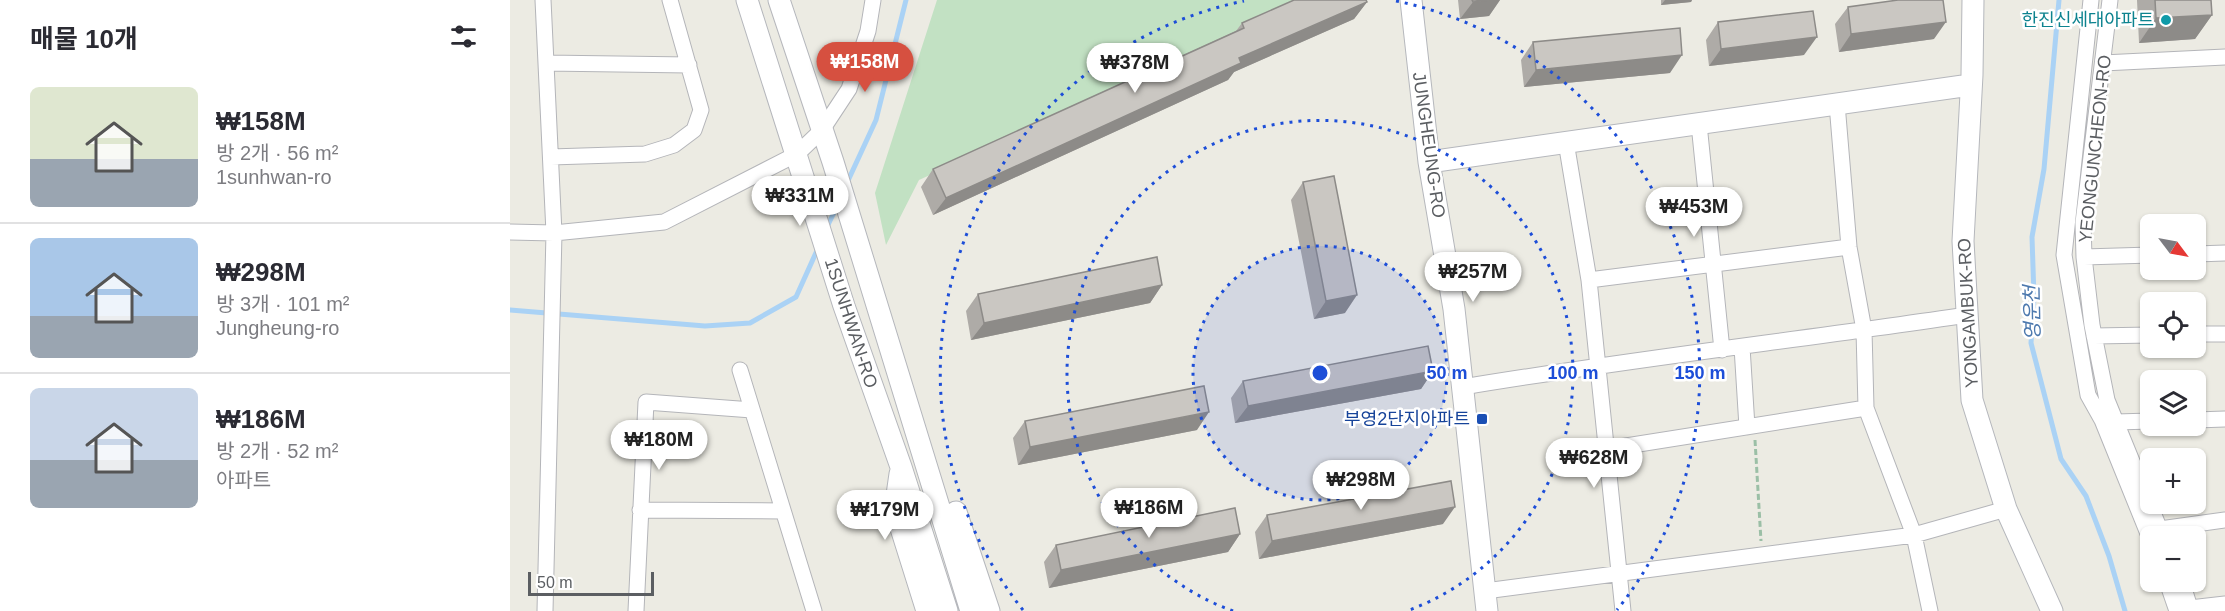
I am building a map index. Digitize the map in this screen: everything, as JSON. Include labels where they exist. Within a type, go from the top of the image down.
[{"type":"street","points":[[543,0],[551,157],[550,204],[554,233],[545,611]]},
{"type":"street","points":[[551,157],[645,154],[674,145],[694,130],[701,110],[670,0]]},
{"type":"street","name":"1SUNHWAN-RO","points":[[747,0],[830,260],[901,467],[947,611]]},
{"type":"street","name":"1SUNHWAN-RO","points":[[779,0],[916,425],[971,611]]},
{"type":"street","points":[[510,232],[554,233],[664,222],[752,180],[797,154],[822,130],[849,89],[868,31],[873,0]]},
{"type":"street","name":"JUNGHEUNG-RO","points":[[1411,0],[1429,162],[1454,309],[1486,601]]},
{"type":"street","name":"YONGAMBUK-RO","points":[[1973,0],[1963,241],[1972,400],[2006,509],[2052,611]]},
{"type":"street","points":[[2091,0],[2064,255],[2088,395],[2153,526]]},
{"type":"street","name":"YEONGUNCHEON-RO","points":[[2110,0],[2083,223],[2084,257],[2094,336],[2107,400],[2154,526]]},
{"type":"street","points":[[2103,63],[2225,57]]},
{"type":"street","points":[[546,63],[689,65]]},
{"type":"street","points":[[1429,162],[1970,85]]},
{"type":"street","points":[[1837,104],[1849,247],[1864,330],[1866,408],[1914,535],[1930,611]]},
{"type":"street","points":[[1699,124],[1722,350]]},
{"type":"street","points":[[1566,142],[1589,280],[1623,611]]},
{"type":"street","points":[[1589,280],[1849,247]]},
{"type":"street","points":[[2206,254],[2225,253]]},
{"type":"street","points":[[2084,257],[2140,255]]},
{"type":"street","points":[[1463,387],[1598,364],[1722,350],[1967,315]]},
{"type":"street","points":[[2206,334],[2225,334]]},
{"type":"street","points":[[2094,336],[2140,335]]},
{"type":"street","points":[[1742,347],[1750,426]]},
{"type":"street","points":[[740,370],[814,611]]},
{"type":"street","points":[[636,611],[646,402],[752,410]]},
{"type":"street","points":[[1607,448],[1866,408]]},
{"type":"street","points":[[2206,420],[2225,419]]},
{"type":"street","points":[[2116,422],[2140,422]]},
{"type":"street","points":[[916,425],[936,449],[989,611]]},
{"type":"street","points":[[901,467],[895,509],[927,611]]},
{"type":"street","points":[[1486,601],[1620,574],[1914,535],[2006,509]]},
{"type":"street","points":[[640,510],[783,511]]},
{"type":"street","points":[[2200,526],[2225,520]]},
{"type":"street","points":[[2174,592],[2186,610]]},
{"type":"street","points":[[2183,592],[2186,610]]},
{"type":"street","points":[[2186,610],[2225,604]]},
{"type":"path","points":[[1750,426],[1762,555]]},
{"type":"green space","points":[[937,0],[1312,0],[919,180],[886,245],[875,193]]},
{"type":"building","points":[[1294,0],[1366,0],[1367,2],[1239,58],[1241,63],[946,198],[933,169],[1244,28],[1242,23]]},
{"type":"building","points":[[1898,0],[1943,0],[1946,22],[1851,34],[1848,7]]},
{"type":"building","points":[[2155,0],[2211,0],[2212,15],[2156,18]]},
{"type":"building","points":[[1813,11],[1817,37],[1721,49],[1718,22]]},
{"type":"building","points":[[1680,28],[1682,55],[1536,70],[1533,42]]},
{"type":"building","points":[[1334,176],[1357,295],[1326,301],[1303,182]]},
{"type":"building","points":[[1157,257],[1162,285],[984,323],[978,294]]},
{"type":"building","points":[[1428,346],[1433,371],[1248,406],[1243,381]]},
{"type":"building","points":[[1204,386],[1209,412],[1030,447],[1025,421]]},
{"type":"building","points":[[1451,481],[1455,507],[1272,541],[1267,515]]},
{"type":"building","points":[[1235,508],[1240,534],[1061,570],[1056,545]]},
{"type":"waterway","points":[[846,185],[876,120],[906,0]]},
{"type":"waterway","name":"영운천","points":[[2059,0],[2044,169],[2032,237],[2034,297],[2031,343],[2061,459],[2086,496],[2109,556],[2125,611]]},
{"type":"waterway","points":[[826,229],[839,202]]},
{"type":"waterway","points":[[510,310],[705,326],[750,323],[796,297],[819,246]]},
{"type":"place","name":"한진신세대아파트","points":[[2166,20]]},
{"type":"place","name":"부영2단지아파트","points":[[1482,419]]}]
